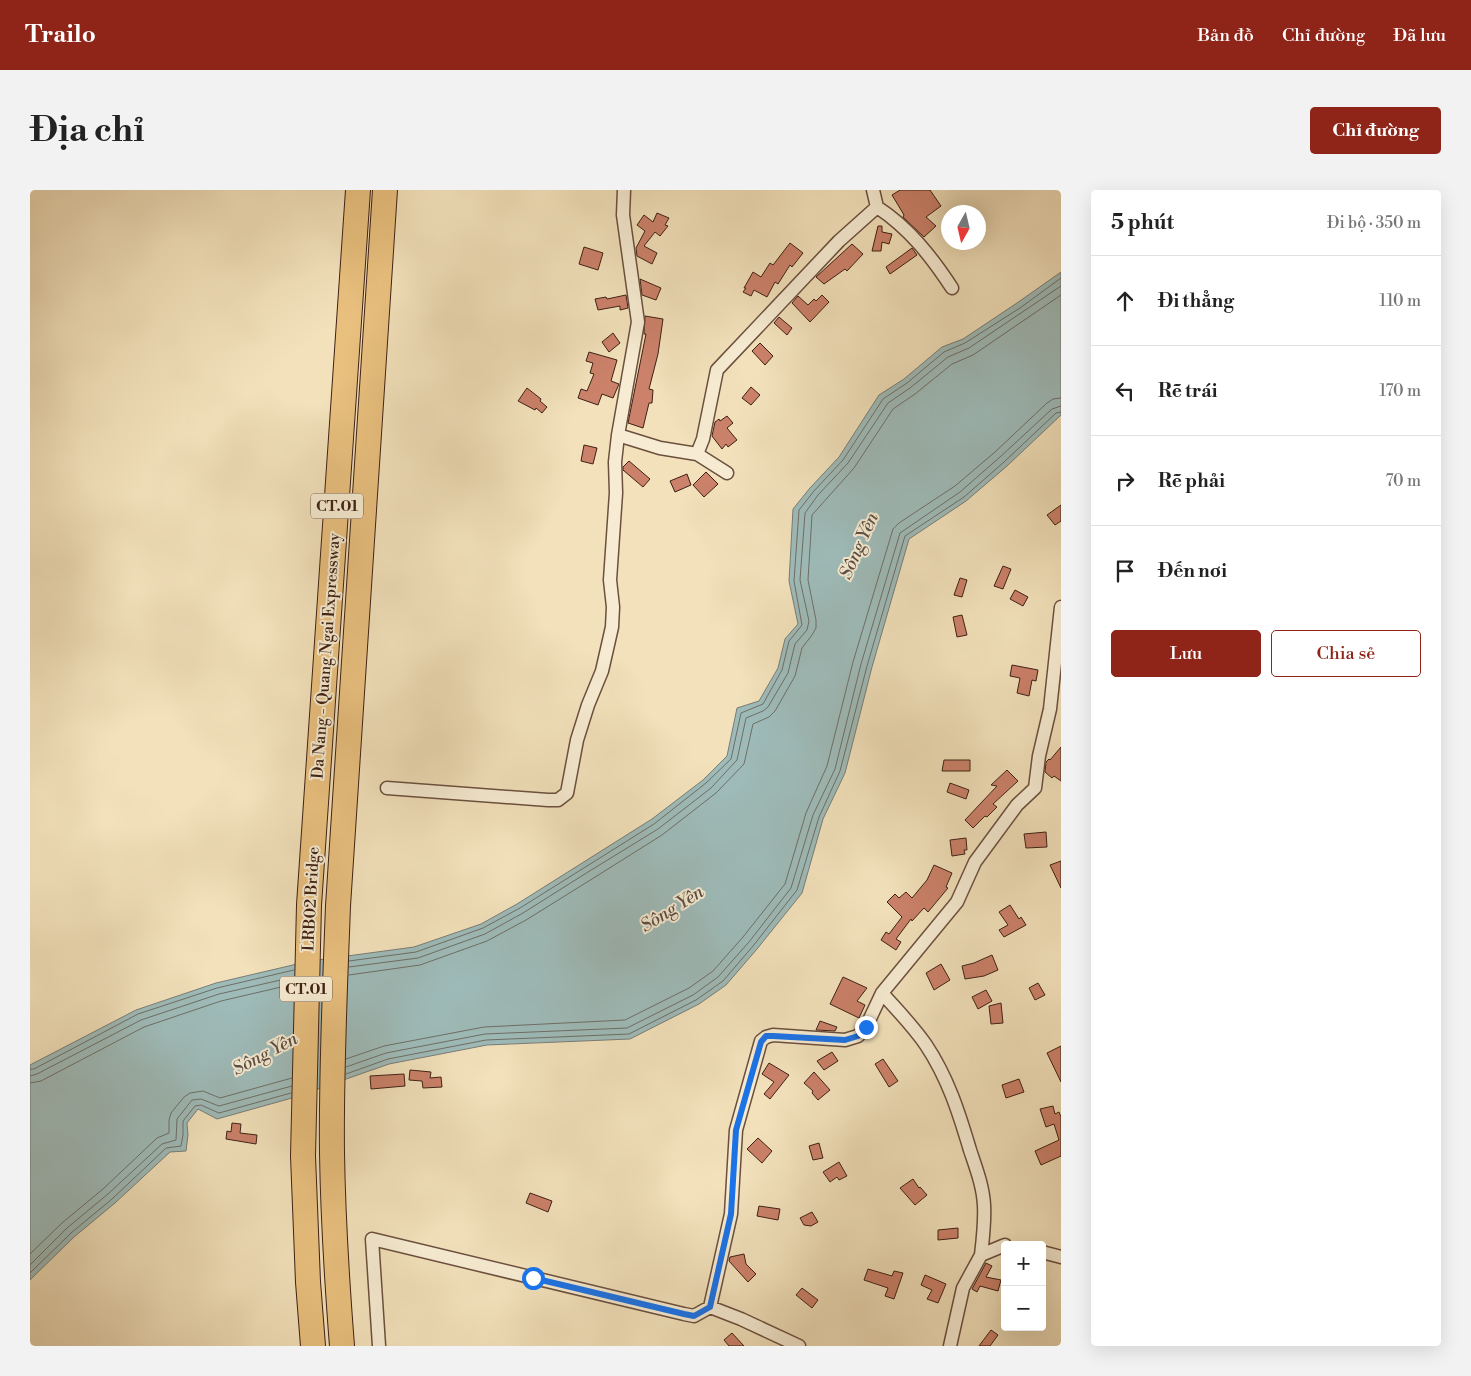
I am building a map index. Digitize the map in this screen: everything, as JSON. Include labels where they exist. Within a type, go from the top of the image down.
[{"type":"highway","name":"Da Nang - Quang Ngai Expressway","points":[[315,822],[358,190]]},
{"type":"highway","name":"Da Nang - Quang Ngai Expressway","points":[[345,819],[385,190]]},
{"type":"highway","name":"LRB02 Bridge","points":[[342,1346],[337,1281],[332,1152],[338,906],[345,819]]},
{"type":"highway","name":"LRB02 Bridge","points":[[313,1346],[308,1282],[303,1156],[309,915],[315,822]]},
{"type":"street","points":[[387,788],[548,800],[558,800],[567,793],[577,740],[588,705],[602,671],[612,627],[613,607],[610,568],[616,493],[615,462],[638,322],[623,215],[624,190]]},
{"type":"street","points":[[873,190],[878,207],[890,215],[919,242],[952,288]]},
{"type":"street","points":[[697,454],[703,438],[717,370],[839,241],[878,207]]},
{"type":"street","points":[[618,435],[660,448],[697,454],[727,472]]},
{"type":"street","points":[[379,1346],[372,1239],[684,1314],[694,1316],[710,1307],[731,1214],[736,1130],[761,1042],[766,1036],[845,1040],[858,1036],[866,1027],[882,993],[957,902],[975,862],[1017,806],[1035,788],[1039,756],[1050,709],[1061,607]]},
{"type":"street","points":[[882,993],[926,1044],[947,1082],[957,1107],[981,1183],[985,1216],[981,1255],[963,1288],[950,1346]]},
{"type":"street","points":[[981,1255],[1001,1247]]},
{"type":"street","points":[[1046,1253],[1061,1257]]},
{"type":"street","points":[[710,1307],[741,1318],[799,1346]]},
{"type":"water","name":"Sông Yên","points":[[1061,272],[1061,415],[1007,466],[966,501],[909,539],[872,667],[845,773],[823,819],[802,893],[726,985],[699,1004],[630,1039],[487,1045],[389,1064],[292,1098],[217,1119],[198,1109],[187,1123],[186,1151],[170,1152],[115,1203],[74,1237],[30,1280],[30,1065],[136,1010],[216,983],[310,961],[414,947],[481,924],[517,904],[652,819],[703,780],[727,756],[737,708],[759,701],[778,668],[785,639],[798,624],[789,581],[793,509],[839,457],[879,395],[904,379],[942,347],[963,339]]},
{"type":"building","points":[[900,190],[930,190],[941,206],[926,217],[936,226],[924,237],[903,217],[904,215],[892,195]]},
{"type":"building","points":[[657,213],[669,218],[665,225],[668,226],[660,236],[655,232],[644,246],[657,253],[652,264],[637,256],[636,248],[645,231],[637,225],[644,215],[653,222]]},
{"type":"building","points":[[878,226],[882,226],[882,232],[892,234],[889,244],[882,242],[881,251],[872,251]]},
{"type":"building","points":[[790,243],[803,253],[792,267],[790,265],[778,284],[775,282],[767,297],[754,290],[751,296],[743,292],[753,272],[761,277],[770,263],[773,265]]},
{"type":"building","points":[[852,244],[863,254],[847,271],[845,269],[824,284],[816,277]]},
{"type":"building","points":[[584,247],[603,253],[598,270],[579,264]]},
{"type":"building","points":[[912,248],[917,255],[890,274],[886,267]]},
{"type":"building","points":[[640,279],[661,288],[656,300],[642,295]]},
{"type":"building","points":[[626,295],[628,308],[620,310],[620,306],[598,310],[595,299],[606,297],[607,299]]},
{"type":"building","points":[[822,295],[829,302],[810,322],[792,303],[798,296],[808,305]]},
{"type":"building","points":[[645,316],[663,319],[658,354],[649,389],[653,390],[652,403],[649,403],[643,428],[628,423],[646,334],[644,334]]},
{"type":"building","points":[[779,317],[792,328],[787,335],[774,323]]},
{"type":"building","points":[[613,333],[620,343],[609,352],[602,342]]},
{"type":"building","points":[[760,343],[773,356],[765,365],[752,351]]},
{"type":"building","points":[[589,352],[617,360],[611,381],[619,384],[613,398],[602,394],[598,405],[578,398],[581,389],[587,391],[594,374],[590,373],[593,363],[586,361]]},
{"type":"building","points":[[751,387],[760,395],[751,405],[742,398]]},
{"type":"building","points":[[527,388],[541,399],[540,401],[547,407],[542,413],[536,408],[535,410],[518,401]]},
{"type":"building","points":[[727,416],[733,423],[727,428],[737,440],[728,447],[726,444],[722,449],[712,436],[715,422]]},
{"type":"building","points":[[584,445],[597,448],[593,464],[581,461]]},
{"type":"building","points":[[629,461],[650,479],[643,487],[623,470],[623,467]]},
{"type":"building","points":[[706,472],[718,484],[704,497],[693,485]]},
{"type":"building","points":[[687,474],[691,485],[675,492],[670,481]]},
{"type":"building","points":[[1061,505],[1061,521],[1055,525],[1047,515]]},
{"type":"building","points":[[1003,566],[1011,569],[1003,589],[994,586]]},
{"type":"building","points":[[960,578],[967,580],[962,597],[954,595]]},
{"type":"building","points":[[1015,590],[1028,597],[1023,606],[1010,599]]},
{"type":"building","points":[[962,615],[967,635],[957,637],[953,617]]},
{"type":"building","points":[[1012,665],[1038,670],[1036,681],[1032,680],[1029,696],[1017,693],[1020,678],[1010,676]]},
{"type":"building","points":[[1061,747],[1061,781],[1054,776],[1052,778],[1045,772],[1046,762]]},
{"type":"building","points":[[944,760],[970,760],[970,771],[942,771]]},
{"type":"building","points":[[1007,770],[1018,781],[993,804],[997,807],[973,828],[965,820],[997,786],[991,785]]},
{"type":"building","points":[[950,783],[969,790],[966,799],[947,792]]},
{"type":"building","points":[[1046,832],[1047,847],[1026,848],[1024,834]]},
{"type":"building","points":[[966,838],[967,850],[964,850],[965,854],[952,856],[950,840]]},
{"type":"building","points":[[1061,861],[1061,888],[1050,865]]},
{"type":"building","points":[[934,865],[952,873],[946,887],[948,888],[928,912],[924,908],[912,921],[911,919],[896,939],[901,942],[896,950],[881,940],[886,932],[889,934],[902,917],[887,902],[895,894],[899,898],[906,892],[912,898],[927,880]]},
{"type":"building","points":[[1010,905],[1019,919],[1021,917],[1026,925],[1004,937],[999,930],[1008,925],[999,912]]},
{"type":"building","points":[[992,955],[998,970],[984,976],[965,979],[962,966]]},
{"type":"building","points":[[941,964],[950,980],[934,990],[926,973]]},
{"type":"building","points":[[843,977],[867,988],[857,1001],[865,1005],[859,1018],[830,1004]]},
{"type":"building","points":[[1038,983],[1045,995],[1035,1000],[1029,988]]},
{"type":"building","points":[[986,990],[992,1001],[978,1009],[972,997]]},
{"type":"building","points":[[1001,1003],[1003,1023],[991,1024],[989,1006]]},
{"type":"building","points":[[820,1021],[837,1027],[835,1031],[816,1030]]},
{"type":"building","points":[[1061,1046],[1061,1082],[1047,1053]]},
{"type":"building","points":[[832,1052],[838,1061],[824,1070],[817,1061]]},
{"type":"building","points":[[883,1059],[898,1081],[889,1087],[875,1064]]},
{"type":"building","points":[[769,1063],[789,1075],[770,1099],[764,1094],[774,1082],[762,1074]]},
{"type":"building","points":[[410,1070],[431,1072],[430,1078],[441,1077],[442,1087],[423,1088],[422,1081],[409,1080]]},
{"type":"building","points":[[814,1072],[830,1090],[818,1100],[812,1093],[813,1091],[804,1083]]},
{"type":"building","points":[[404,1074],[405,1086],[371,1089],[370,1076]]},
{"type":"building","points":[[1019,1079],[1024,1092],[1006,1098],[1002,1085]]},
{"type":"building","points":[[1053,1106],[1055,1114],[1059,1112],[1061,1117],[1061,1156],[1041,1165],[1035,1151],[1059,1140],[1054,1124],[1046,1127],[1040,1109]]},
{"type":"building","points":[[232,1123],[241,1124],[240,1133],[257,1135],[256,1144],[226,1139],[227,1131],[231,1132]]},
{"type":"building","points":[[758,1138],[772,1151],[762,1163],[747,1149]]},
{"type":"building","points":[[819,1143],[823,1158],[813,1160],[809,1146]]},
{"type":"building","points":[[839,1162],[847,1176],[839,1180],[837,1177],[830,1182],[823,1172]]},
{"type":"building","points":[[913,1179],[927,1195],[915,1205],[900,1188]]},
{"type":"building","points":[[530,1193],[552,1201],[548,1212],[526,1203]]},
{"type":"building","points":[[759,1206],[780,1209],[778,1220],[757,1216]]},
{"type":"building","points":[[812,1212],[818,1222],[811,1226],[804,1225],[800,1218]]},
{"type":"building","points":[[958,1228],[958,1238],[938,1240],[938,1230]]},
{"type":"building","points":[[744,1254],[746,1264],[756,1274],[748,1282],[729,1261],[730,1257]]},
{"type":"building","points":[[986,1263],[992,1266],[986,1277],[1001,1280],[998,1291],[980,1286],[977,1292],[972,1289]]},
{"type":"building","points":[[868,1269],[892,1276],[894,1271],[903,1273],[894,1299],[885,1296],[888,1288],[864,1280]]},
{"type":"building","points":[[925,1275],[946,1284],[938,1303],[927,1299],[932,1290],[921,1285]]},
{"type":"building","points":[[802,1288],[818,1300],[812,1308],[796,1295]]},
{"type":"building","points":[[991,1330],[998,1335],[990,1346],[979,1346]]},
{"type":"building","points":[[732,1333],[744,1346],[729,1346],[724,1340]]},
{"type":"route","points":[[533,1278],[694,1316],[710,1307],[731,1214],[736,1130],[761,1042],[766,1036],[845,1040],[858,1036],[866,1027]]}]
